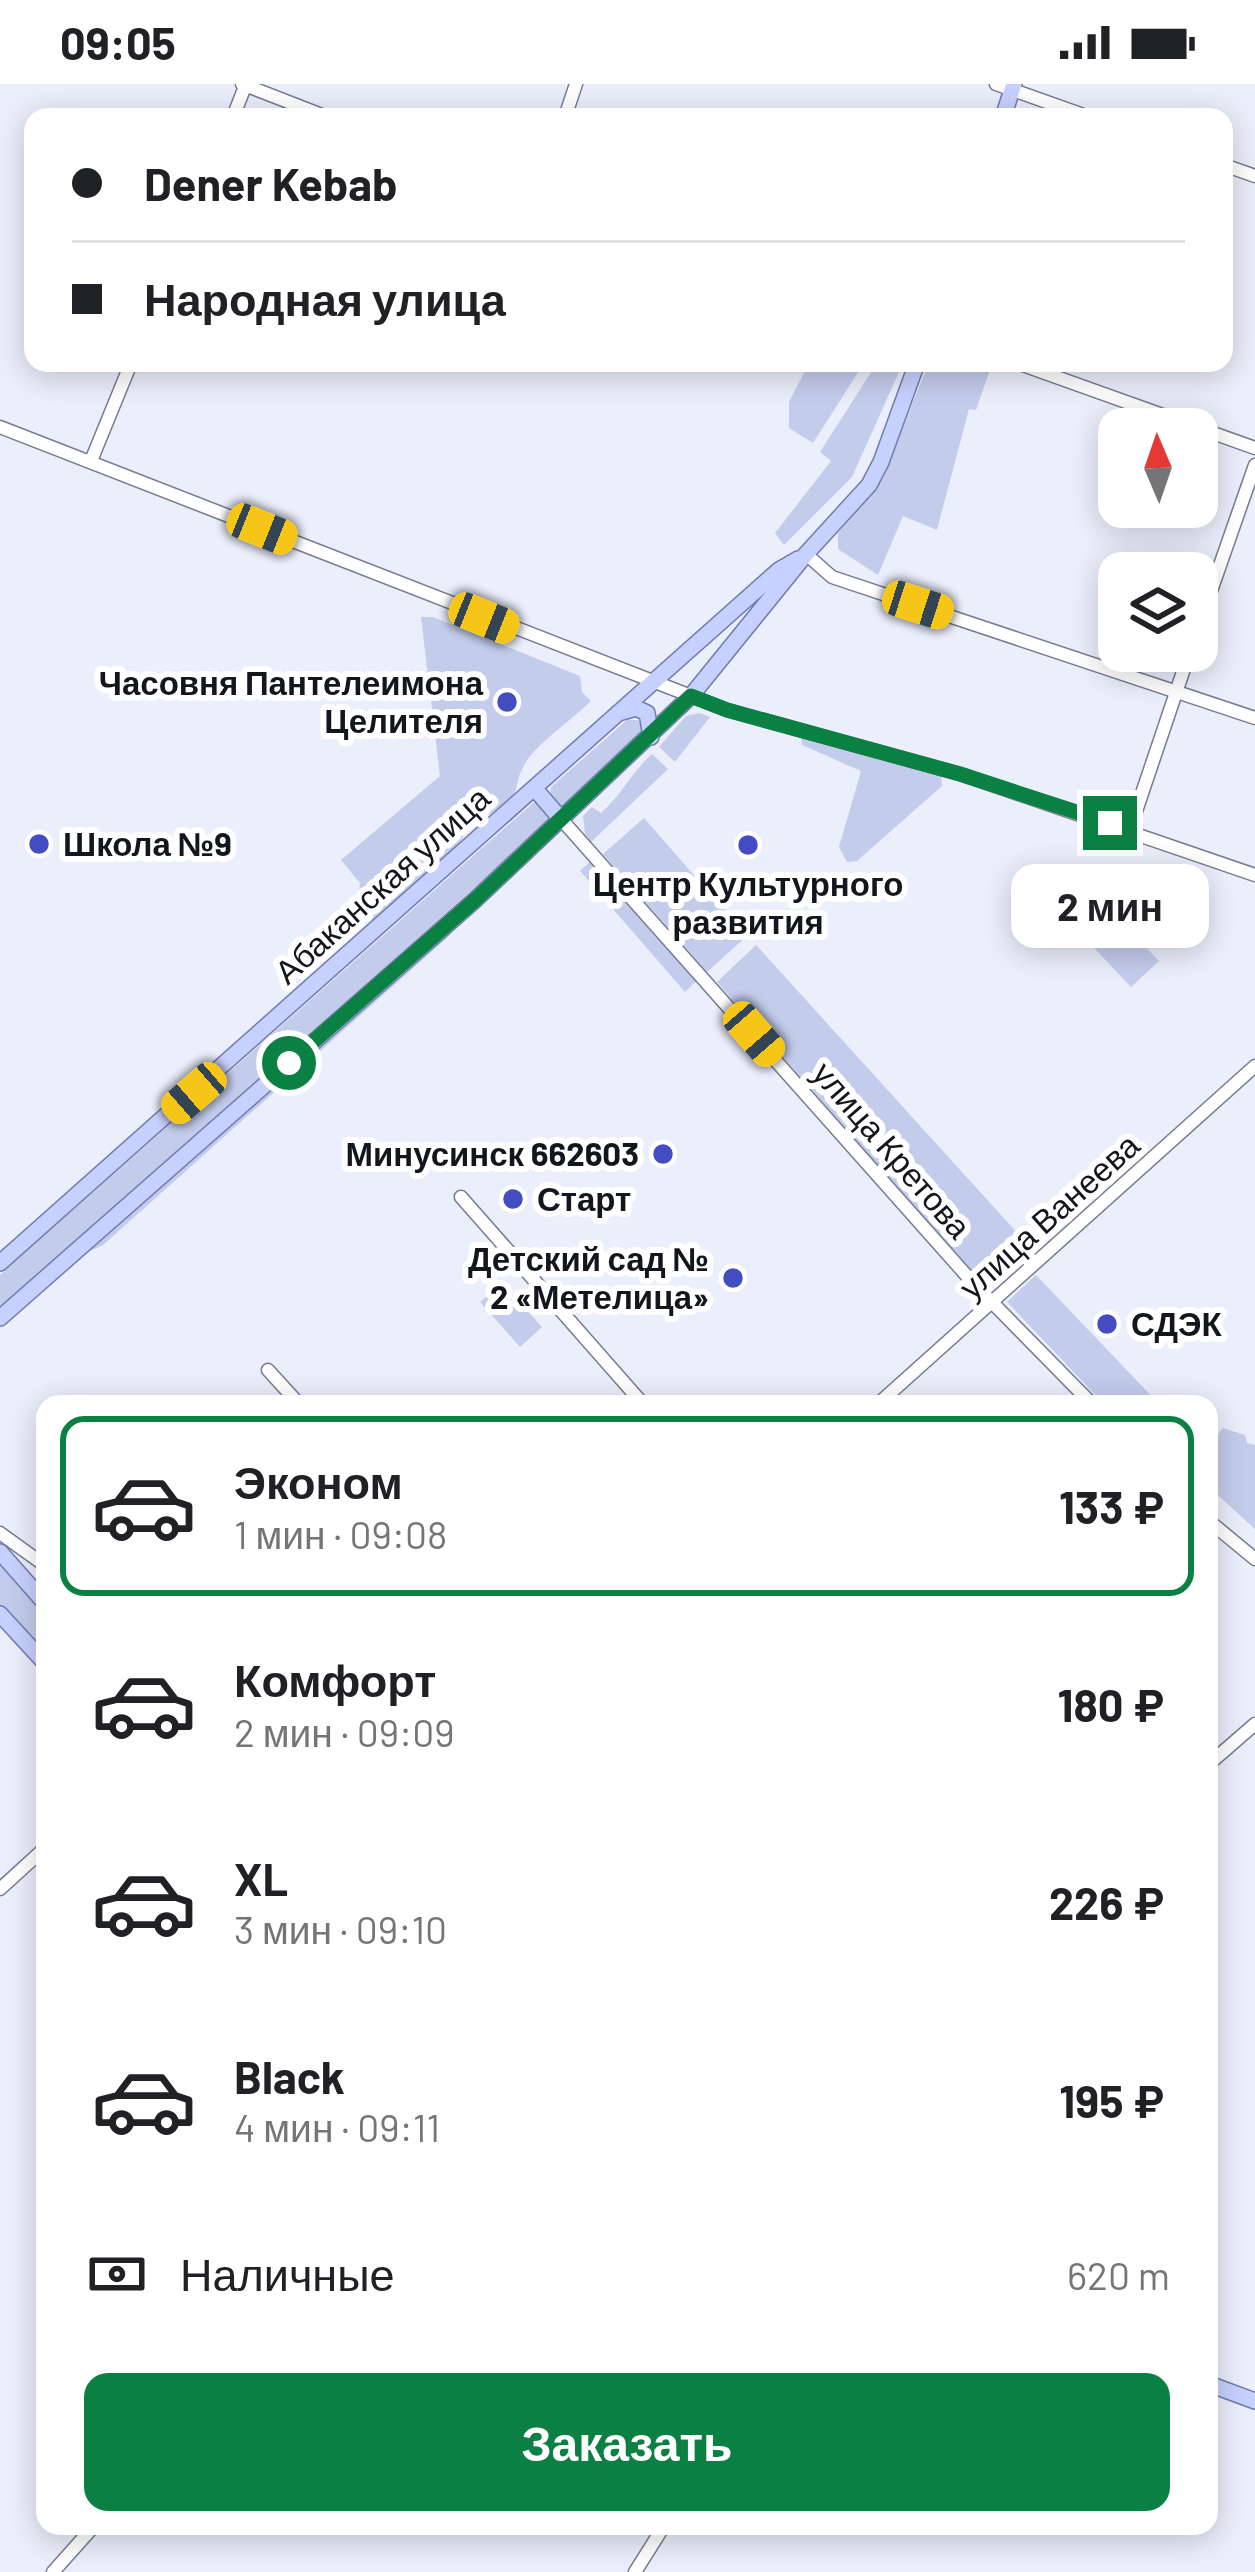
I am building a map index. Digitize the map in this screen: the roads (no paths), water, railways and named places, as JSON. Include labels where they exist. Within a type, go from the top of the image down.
[{"type":"main road","name":"Абаканская улица","points":[[0,1318],[561,819],[691,696],[806,554],[869,485],[913,372]]},
{"type":"main road","name":"Абаканская улица","points":[[0,1263],[779,571],[806,554]]},
{"type":"main road","points":[[622,712],[636,708],[646,713],[651,737]]},
{"type":"main road","points":[[535,789],[561,819]]},
{"type":"main road","points":[[0,1552],[36,1594]]},
{"type":"main road","points":[[0,1614],[36,1654]]},
{"type":"main road","points":[[1218,2387],[1255,2401]]},
{"type":"street","points":[[244,84],[304,108]]},
{"type":"street","points":[[1007,86],[1065,108]]},
{"type":"street","points":[[91,461],[126,372]]},
{"type":"street","points":[[1042,372],[1255,448]]},
{"type":"street","points":[[0,427],[727,710],[960,774],[1255,875]]},
{"type":"street","points":[[1218,571],[1255,465]]},
{"type":"street","points":[[806,554],[832,578],[1255,718]]},
{"type":"street","points":[[1130,829],[1183,672]]},
{"type":"street","name":"улица Кретова","points":[[561,819],[993,1301],[1083,1395]]},
{"type":"street","name":"улица Ванеева","points":[[888,1395],[1255,1066]]},
{"type":"street","points":[[461,1197],[635,1395]]},
{"type":"street","points":[[268,1370],[290,1395]]},
{"type":"street","points":[[1218,1528],[1255,1559]]},
{"type":"street","points":[[0,1533],[36,1559]]},
{"type":"street","points":[[1218,1757],[1255,1724]]},
{"type":"street","points":[[0,1889],[36,1856]]},
{"type":"street","points":[[53,2572],[86,2535]]},
{"type":"street","points":[[635,2572],[658,2535]]},
{"type":"place","name":"Часовня Пантелеимона Целителя","points":[[507,702]]},
{"type":"place","name":"Школа №9","points":[[39,844]]},
{"type":"place","name":"Центр Культурного развития","points":[[748,845]]},
{"type":"place","name":"Минусинск 662603","points":[[663,1154]]},
{"type":"place","name":"Старт","points":[[513,1199]]},
{"type":"place","name":"Детский сад № 2 «Метелица»","points":[[733,1278]]},
{"type":"place","name":"СДЭК","points":[[1107,1324]]}]
